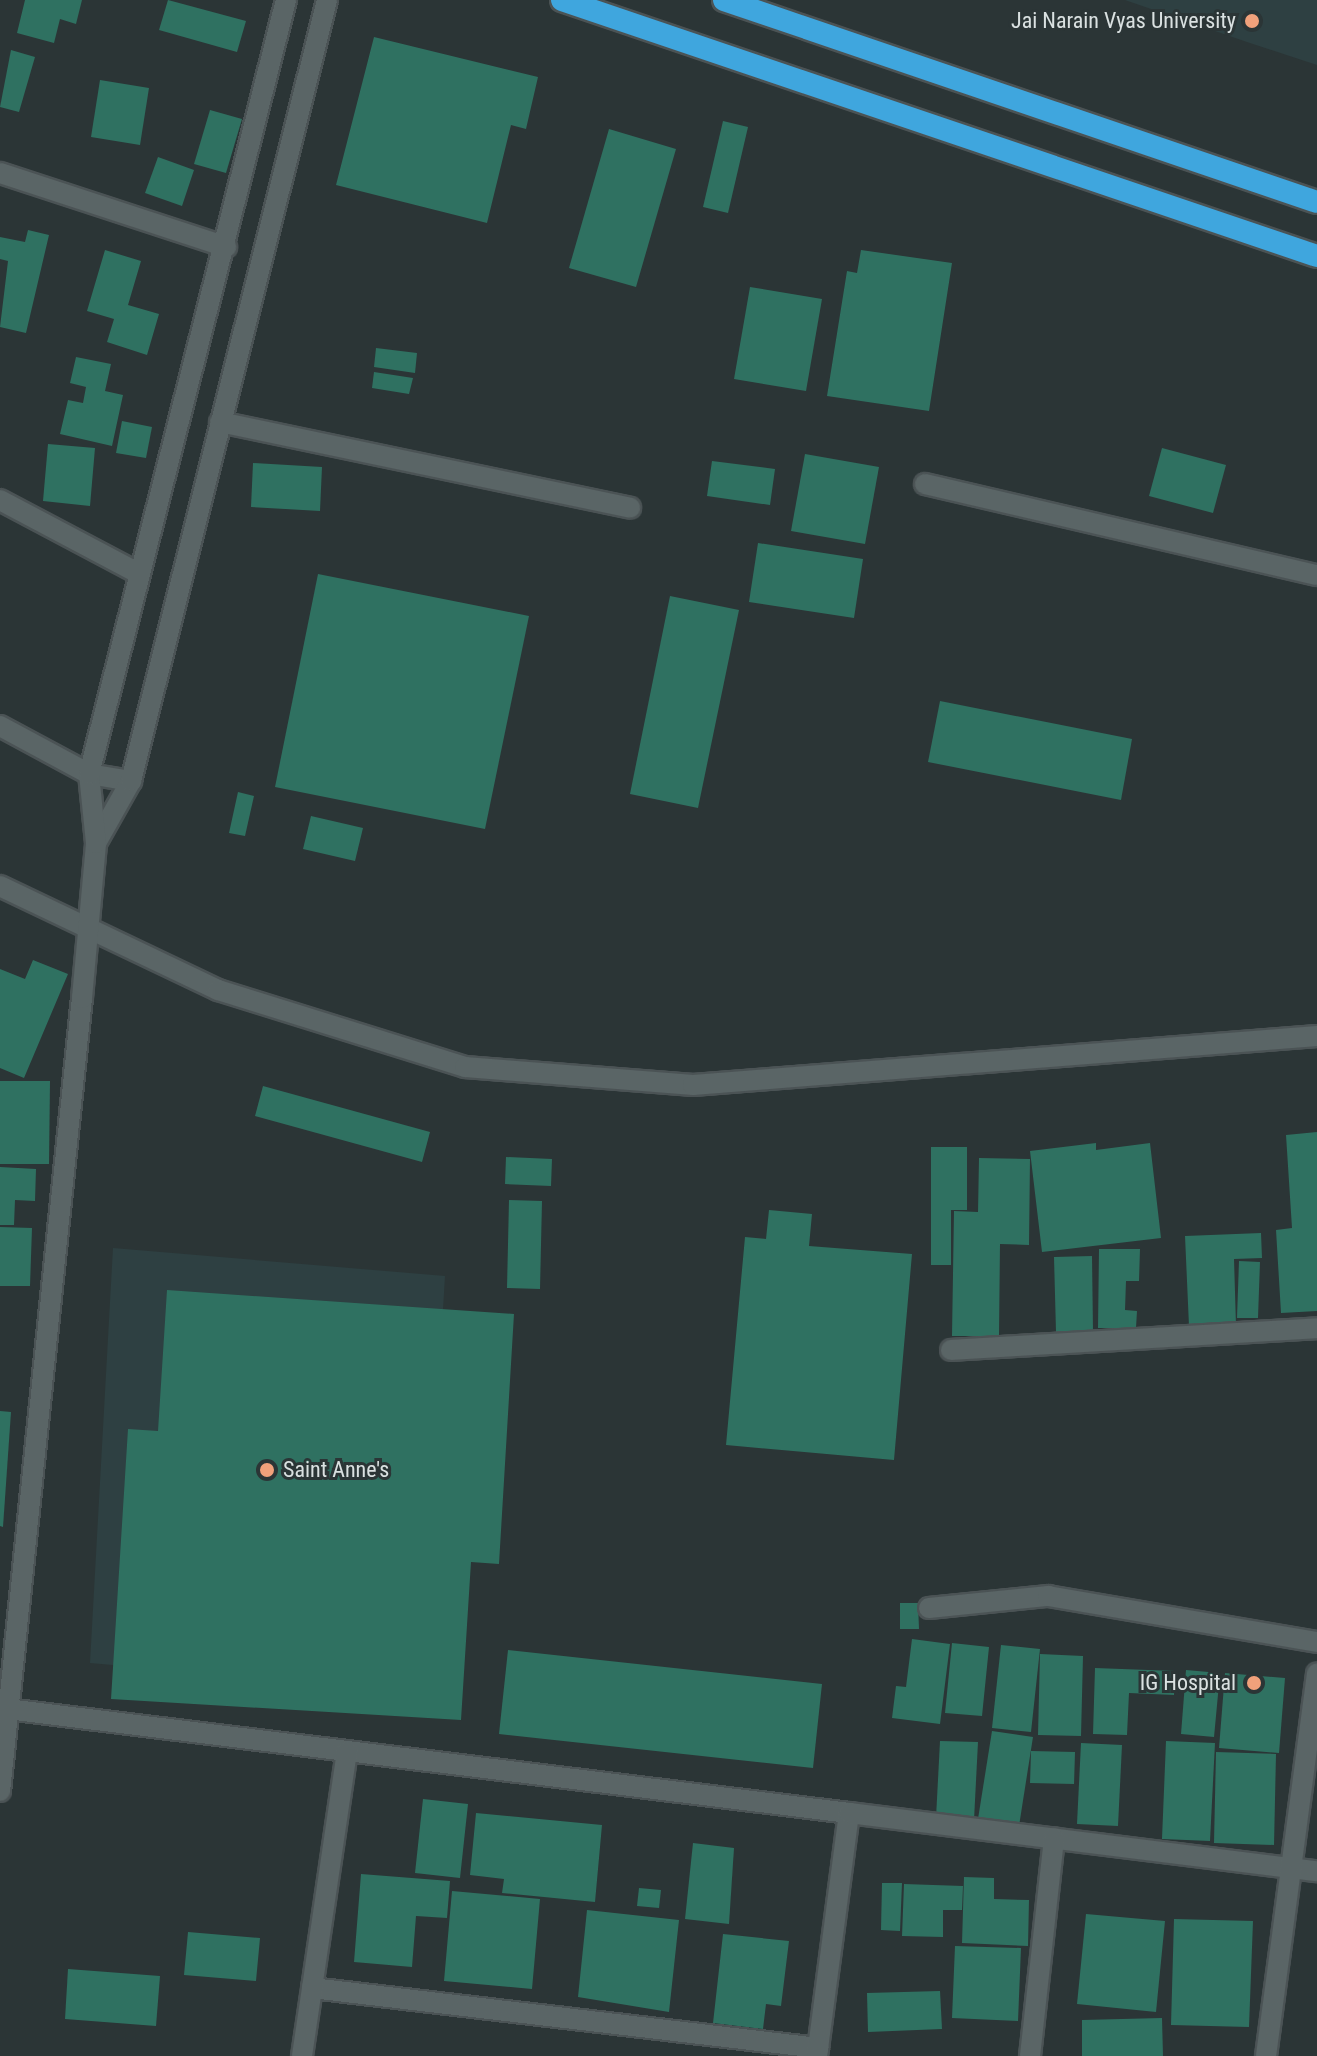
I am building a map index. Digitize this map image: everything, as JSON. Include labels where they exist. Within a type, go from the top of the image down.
[{"type":"highway","points":[[562,0],[1317,256]]},
{"type":"highway","points":[[724,0],[1317,202]]},
{"type":"street","points":[[0,1791],[96,843],[89,774],[226,247],[286,0]]},
{"type":"street","points":[[96,843],[131,781],[327,0]]},
{"type":"street","points":[[0,173],[226,247]]},
{"type":"street","points":[[220,422],[630,508]]},
{"type":"street","points":[[925,484],[1317,575]]},
{"type":"street","points":[[0,500],[140,574]]},
{"type":"street","points":[[0,726],[89,774],[131,781]]},
{"type":"street","points":[[0,886],[218,990],[465,1067],[693,1085],[1317,1036]]},
{"type":"street","points":[[951,1350],[1317,1328]]},
{"type":"street","points":[[929,1608],[1048,1596],[1317,1642]]},
{"type":"street","points":[[1266,2056],[1317,1673]]},
{"type":"street","points":[[7,1709],[1317,1871]]},
{"type":"street","points":[[302,2056],[347,1751]]},
{"type":"street","points":[[312,1988],[817,2052],[849,1813]]},
{"type":"street","points":[[1030,2056],[1054,1838]]},
{"type":"shaded area","name":"Jai Narain Vyas University","points":[[1125,0],[1317,0],[1317,65],[1247,42]]},
{"type":"shaded area","name":"Saint Anne's","points":[[113,1248],[445,1276],[420,1692],[90,1663]]},
{"type":"building","points":[[25,0],[82,0],[76,24],[60,19],[54,43],[17,33]]},
{"type":"building","points":[[168,0],[246,21],[237,52],[159,30]]},
{"type":"building","points":[[374,37],[538,77],[526,129],[511,125],[487,223],[336,185]]},
{"type":"building","points":[[11,50],[35,57],[19,112],[0,107]]},
{"type":"building","points":[[100,80],[149,88],[140,145],[91,137]]},
{"type":"building","points":[[210,110],[242,119],[226,173],[194,164]]},
{"type":"building","points":[[723,121],[748,127],[728,213],[703,207]]},
{"type":"building","points":[[609,129],[676,149],[636,287],[569,268]]},
{"type":"building","points":[[158,157],[194,170],[182,206],[145,193]]},
{"type":"building","points":[[28,230],[49,235],[26,333],[0,327],[8,261],[0,259],[0,237],[25,242]]},
{"type":"building","points":[[105,250],[141,261],[128,305],[159,314],[147,355],[107,342],[114,319],[87,311]]},
{"type":"building","points":[[861,250],[952,263],[929,411],[827,396],[847,271],[857,273]]},
{"type":"building","points":[[750,287],[822,299],[806,391],[734,379]]},
{"type":"building","points":[[376,348],[417,353],[415,373],[374,367]]},
{"type":"building","points":[[76,357],[111,364],[105,391],[123,395],[112,446],[60,434],[68,400],[83,403],[86,387],[70,383]]},
{"type":"building","points":[[374,372],[413,378],[409,394],[372,388]]},
{"type":"building","points":[[122,421],[152,427],[146,458],[116,453]]},
{"type":"building","points":[[48,444],[95,448],[90,506],[43,501]]},
{"type":"building","points":[[1162,448],[1226,465],[1213,513],[1149,496]]},
{"type":"building","points":[[805,454],[879,467],[865,544],[791,531]]},
{"type":"building","points":[[712,461],[775,469],[770,505],[707,496]]},
{"type":"building","points":[[253,463],[322,467],[320,511],[251,507]]},
{"type":"building","points":[[758,543],[863,559],[854,618],[749,602]]},
{"type":"building","points":[[318,574],[529,616],[485,829],[275,787]]},
{"type":"building","points":[[670,596],[739,610],[698,808],[630,794]]},
{"type":"building","points":[[940,701],[1132,739],[1121,800],[928,762]]},
{"type":"building","points":[[238,792],[254,796],[245,836],[229,833]]},
{"type":"building","points":[[311,816],[363,828],[355,861],[303,849]]},
{"type":"building","points":[[33,960],[68,974],[24,1078],[0,1068],[0,969],[25,979]]},
{"type":"building","points":[[0,1081],[50,1081],[49,1164],[0,1164]]},
{"type":"building","points":[[263,1086],[430,1132],[422,1162],[255,1116]]},
{"type":"building","points":[[1317,1132],[1317,1311],[1281,1313],[1276,1230],[1292,1228],[1286,1135]]},
{"type":"building","points":[[1096,1143],[1096,1150],[1150,1143],[1161,1238],[1042,1252],[1030,1151]]},
{"type":"building","points":[[931,1147],[967,1147],[967,1210],[951,1210],[951,1265],[931,1265]]},
{"type":"building","points":[[506,1157],[552,1159],[551,1186],[505,1184]]},
{"type":"building","points":[[979,1158],[1030,1159],[1029,1245],[1000,1244],[999,1336],[952,1336],[954,1211],[978,1212]]},
{"type":"building","points":[[0,1167],[36,1169],[35,1201],[15,1200],[14,1225],[0,1225]]},
{"type":"building","points":[[509,1200],[542,1201],[540,1289],[507,1288]]},
{"type":"building","points":[[769,1210],[812,1214],[809,1246],[912,1254],[894,1460],[726,1445],[745,1237],[766,1239]]},
{"type":"building","points":[[0,1227],[32,1228],[30,1286],[0,1286]]},
{"type":"building","points":[[1261,1233],[1262,1258],[1234,1259],[1236,1325],[1189,1326],[1185,1236]]},
{"type":"building","points":[[1099,1249],[1140,1249],[1139,1281],[1126,1281],[1125,1310],[1137,1311],[1136,1328],[1098,1328]]},
{"type":"building","points":[[1092,1256],[1093,1331],[1056,1332],[1054,1257]]},
{"type":"building","points":[[1239,1261],[1260,1262],[1258,1318],[1237,1318]]},
{"type":"building","name":"Saint Anne's","points":[[167,1290],[514,1314],[499,1564],[471,1562],[461,1720],[111,1699],[128,1429],[158,1431]]},
{"type":"building","points":[[0,1411],[11,1412],[3,1527],[0,1526]]},
{"type":"building","points":[[900,1603],[918,1603],[919,1629],[900,1629]]},
{"type":"building","points":[[912,1639],[950,1644],[940,1724],[892,1718],[896,1686],[906,1687]]},
{"type":"building","points":[[952,1643],[989,1647],[982,1716],[945,1713]]},
{"type":"building","points":[[1001,1645],[1040,1649],[1031,1732],[992,1728]]},
{"type":"building","points":[[508,1650],[822,1684],[813,1768],[499,1734]]},
{"type":"building","points":[[1040,1654],[1083,1656],[1081,1736],[1038,1735]]},
{"type":"building","points":[[1095,1668],[1175,1671],[1174,1695],[1129,1693],[1127,1735],[1093,1734]]},
{"type":"building","points":[[1186,1670],[1220,1673],[1214,1737],[1181,1734]]},
{"type":"building","points":[[1225,1673],[1285,1678],[1279,1753],[1219,1748]]},
{"type":"building","points":[[992,1731],[1033,1737],[1019,1826],[978,1819]]},
{"type":"building","points":[[940,1741],[978,1742],[974,1820],[936,1818]]},
{"type":"building","points":[[1166,1741],[1215,1743],[1210,1841],[1162,1839]]},
{"type":"building","points":[[1081,1743],[1122,1745],[1118,1826],[1077,1824]]},
{"type":"building","points":[[1031,1751],[1075,1752],[1074,1784],[1030,1783]]},
{"type":"building","points":[[1216,1752],[1276,1754],[1274,1845],[1214,1843]]},
{"type":"building","points":[[423,1799],[468,1804],[460,1878],[415,1873]]},
{"type":"building","points":[[476,1813],[602,1825],[595,1902],[502,1893],[504,1879],[470,1875]]},
{"type":"building","points":[[693,1843],[734,1848],[729,1924],[685,1919]]},
{"type":"building","points":[[361,1874],[450,1881],[447,1918],[416,1916],[412,1967],[354,1962]]},
{"type":"building","points":[[964,1877],[994,1878],[994,1899],[1029,1900],[1028,1946],[962,1943]]},
{"type":"building","points":[[882,1883],[902,1883],[900,1931],[881,1930]]},
{"type":"building","points":[[904,1884],[963,1886],[962,1910],[943,1910],[943,1937],[902,1936]]},
{"type":"building","points":[[639,1888],[661,1890],[659,1908],[637,1906]]},
{"type":"building","points":[[452,1891],[540,1899],[532,1989],[444,1981]]},
{"type":"building","points":[[587,1910],[679,1920],[669,2012],[578,1997]]},
{"type":"building","points":[[1086,1914],[1165,1921],[1156,2012],[1077,2004]]},
{"type":"building","points":[[1174,1919],[1253,1921],[1249,2027],[1171,2025]]},
{"type":"building","points":[[188,1932],[260,1938],[256,1981],[184,1975]]},
{"type":"building","points":[[723,1934],[789,1941],[781,2006],[766,2004],[763,2029],[713,2023]]},
{"type":"building","points":[[955,1946],[1021,1948],[1018,2021],[952,2018]]},
{"type":"building","points":[[68,1969],[160,1976],[156,2026],[65,2019]]},
{"type":"building","points":[[940,1991],[942,2029],[868,2032],[867,1993]]},
{"type":"building","points":[[1162,2018],[1163,2056],[1082,2056],[1082,2020]]},
{"type":"place","name":"Jai Narain Vyas University","points":[[1252,21]]},
{"type":"place","name":"Saint Anne's","points":[[267,1470]]},
{"type":"place","name":"IG Hospital","points":[[1254,1683]]}]
